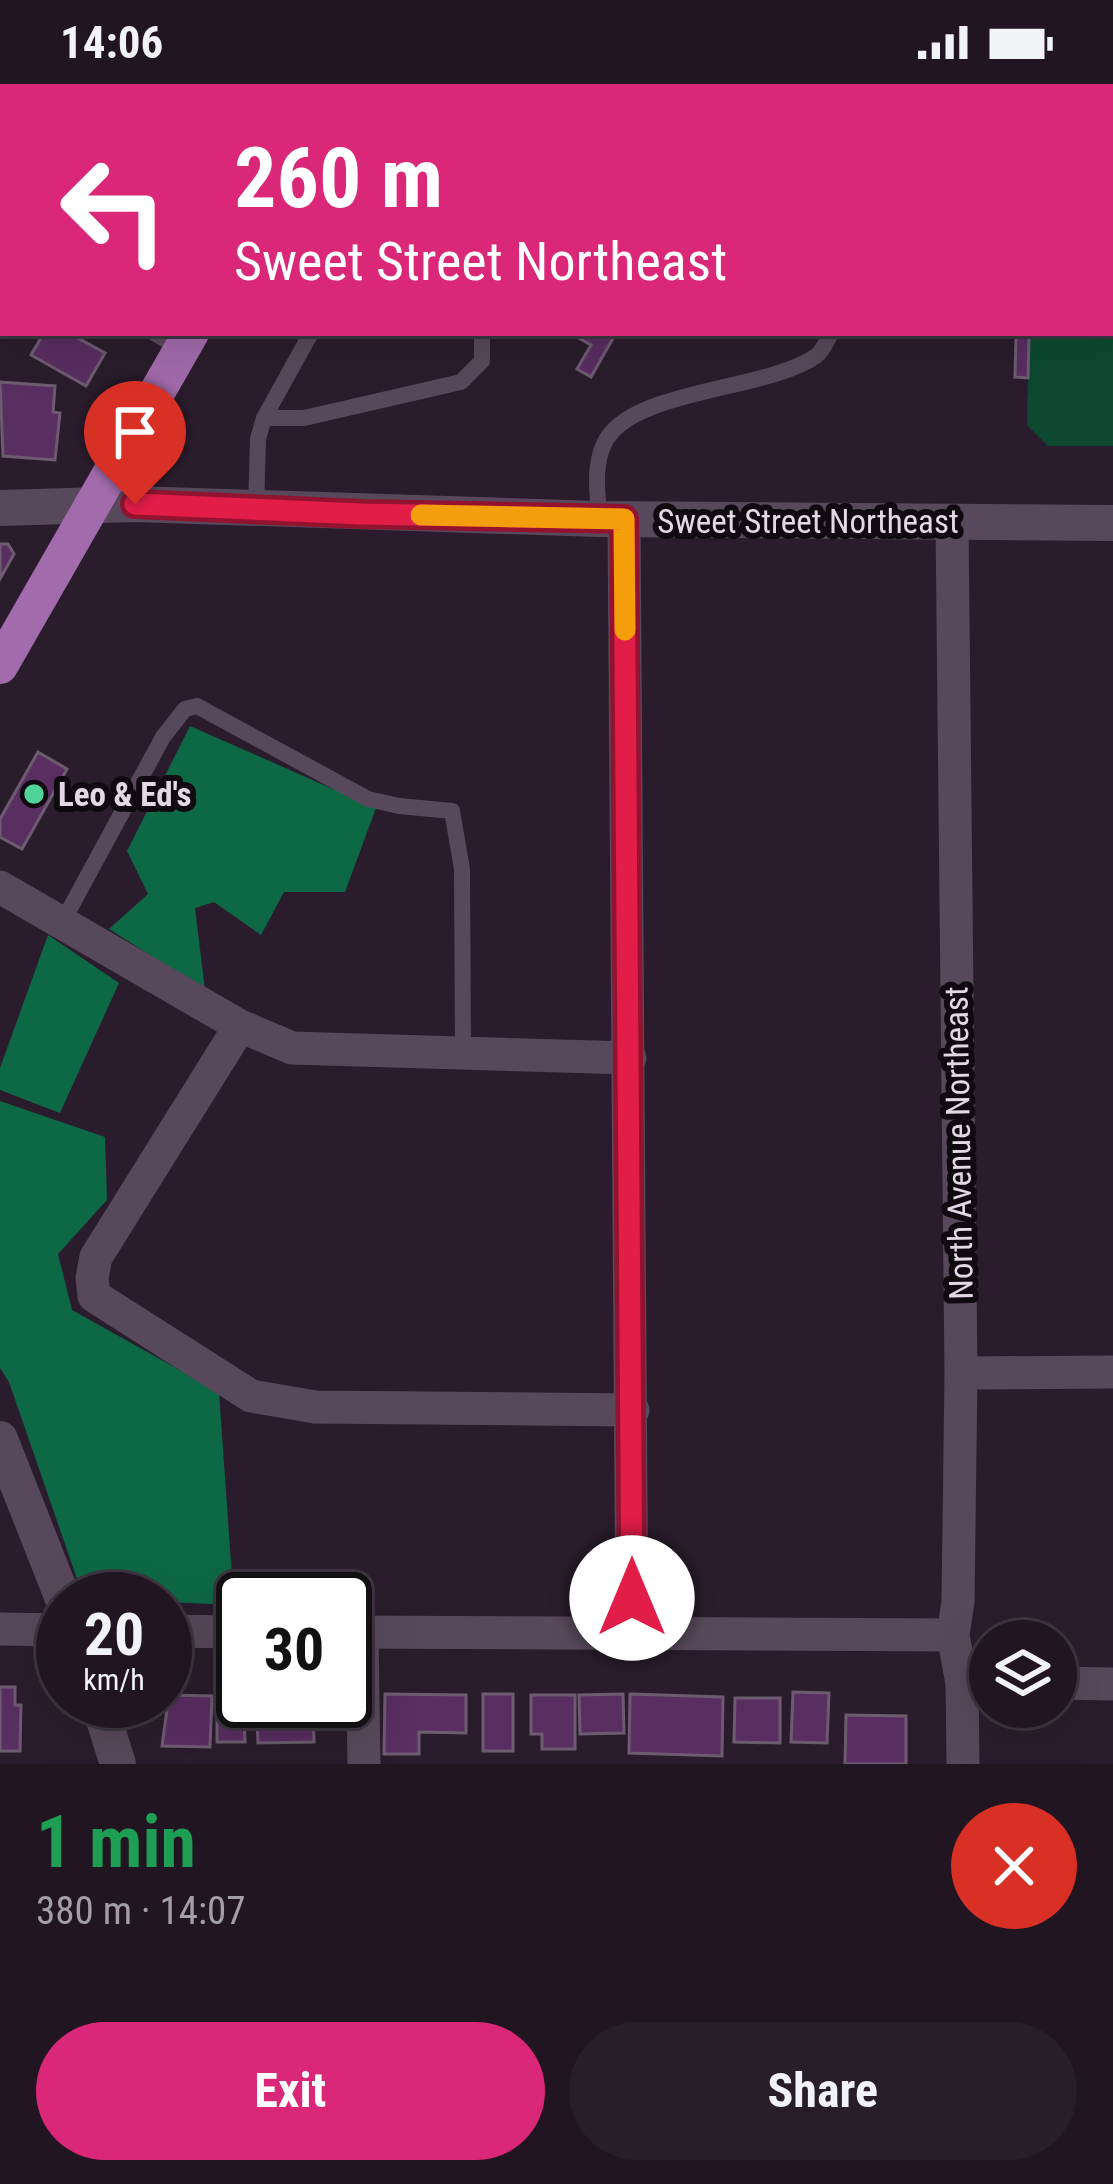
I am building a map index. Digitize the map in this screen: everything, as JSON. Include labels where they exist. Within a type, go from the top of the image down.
[{"type":"main road","points":[[0,666],[93,506],[176,338]]},
{"type":"street","name":"Sweet Street Northeast","points":[[0,508],[1113,523]]},
{"type":"street","points":[[612,519],[630,1058],[632,1635]]},
{"type":"street","name":"North Avenue Northeast","points":[[952,522],[961,1372],[958,1602],[953,1635],[969,1668]]},
{"type":"street","points":[[0,887],[240,1026],[292,1048],[630,1058]]},
{"type":"street","points":[[240,1026],[96,1257],[94,1296],[251,1396],[315,1407],[633,1409]]},
{"type":"street","points":[[961,1372],[1113,1372]]},
{"type":"street","points":[[0,1439],[52,1572]]},
{"type":"street","points":[[0,1629],[36,1630]]},
{"type":"street","points":[[372,1632],[953,1635]]},
{"type":"street","points":[[1077,1683],[1113,1684]]},
{"type":"street","name":"North Avenue Northeast","points":[[963,1764],[969,1727]]},
{"type":"street","points":[[107,1728],[118,1764]]},
{"type":"street","points":[[361,1728],[364,1764]]},
{"type":"lane","points":[[256,509],[258,439],[264,418],[309,336]]},
{"type":"lane","points":[[264,418],[304,418],[460,382],[482,361],[482,336]]},
{"type":"lane","points":[[612,519],[596,472],[605,440],[631,414],[780,371],[818,355],[829,336]]},
{"type":"lane","points":[[62,923],[163,736],[184,709],[197,706],[368,799],[452,811],[462,869],[463,1053]]},
{"type":"green space","points":[[1029,336],[1113,336],[1113,446],[1048,446],[1027,425]]},
{"type":"green space","points":[[190,726],[376,808],[345,892],[284,892],[261,935],[214,902],[195,908],[205,990],[109,929],[148,894],[127,851]]},
{"type":"green space","points":[[48,935],[119,983],[60,1113],[0,1090],[0,1068]]},
{"type":"green space","points":[[0,1101],[105,1137],[107,1200],[58,1254],[72,1310],[219,1392],[232,1572],[216,1572],[216,1604],[192,1603],[192,1572],[75,1572],[9,1382],[0,1368]]},
{"type":"building","points":[[42,336],[74,336],[105,353],[86,386],[31,355]]},
{"type":"building","points":[[575,336],[614,336],[591,377],[577,369],[591,345]]},
{"type":"building","points":[[1016,336],[1029,336],[1028,378],[1015,377]]},
{"type":"building","points":[[0,382],[55,386],[53,412],[60,413],[55,460],[3,456]]},
{"type":"building","points":[[0,544],[8,544],[14,554],[0,579]]},
{"type":"building","name":"Leo & Ed's","points":[[38,752],[67,769],[22,849],[0,837],[0,819]]},
{"type":"building","points":[[0,1687],[15,1687],[15,1705],[21,1705],[20,1751],[0,1751]]},
{"type":"building","points":[[793,1692],[829,1693],[827,1743],[791,1742]]},
{"type":"building","points":[[385,1694],[466,1695],[466,1733],[419,1732],[419,1754],[384,1754]]},
{"type":"building","points":[[483,1694],[513,1694],[513,1751],[483,1751]]},
{"type":"building","points":[[623,1694],[624,1733],[580,1734],[579,1695]]},
{"type":"building","points":[[630,1694],[723,1697],[722,1756],[629,1753]]},
{"type":"building","points":[[531,1695],[575,1695],[575,1749],[542,1749],[542,1734],[531,1734]]},
{"type":"building","points":[[192,1696],[212,1696],[210,1747],[162,1746],[164,1728],[192,1728]]},
{"type":"building","points":[[735,1698],[780,1698],[780,1743],[734,1742]]},
{"type":"building","points":[[846,1715],[906,1716],[906,1764],[845,1764]]},
{"type":"building","points":[[217,1728],[244,1728],[245,1742],[217,1742]]},
{"type":"building","points":[[257,1728],[314,1728],[314,1742],[258,1743]]},
{"type":"slow traffic","points":[[421,515],[624,519],[625,630]]},
{"type":"place","name":"Leo & Ed's","points":[[34,794]]},
{"type":"route","points":[[135,504],[624,519],[632,1598]]}]
